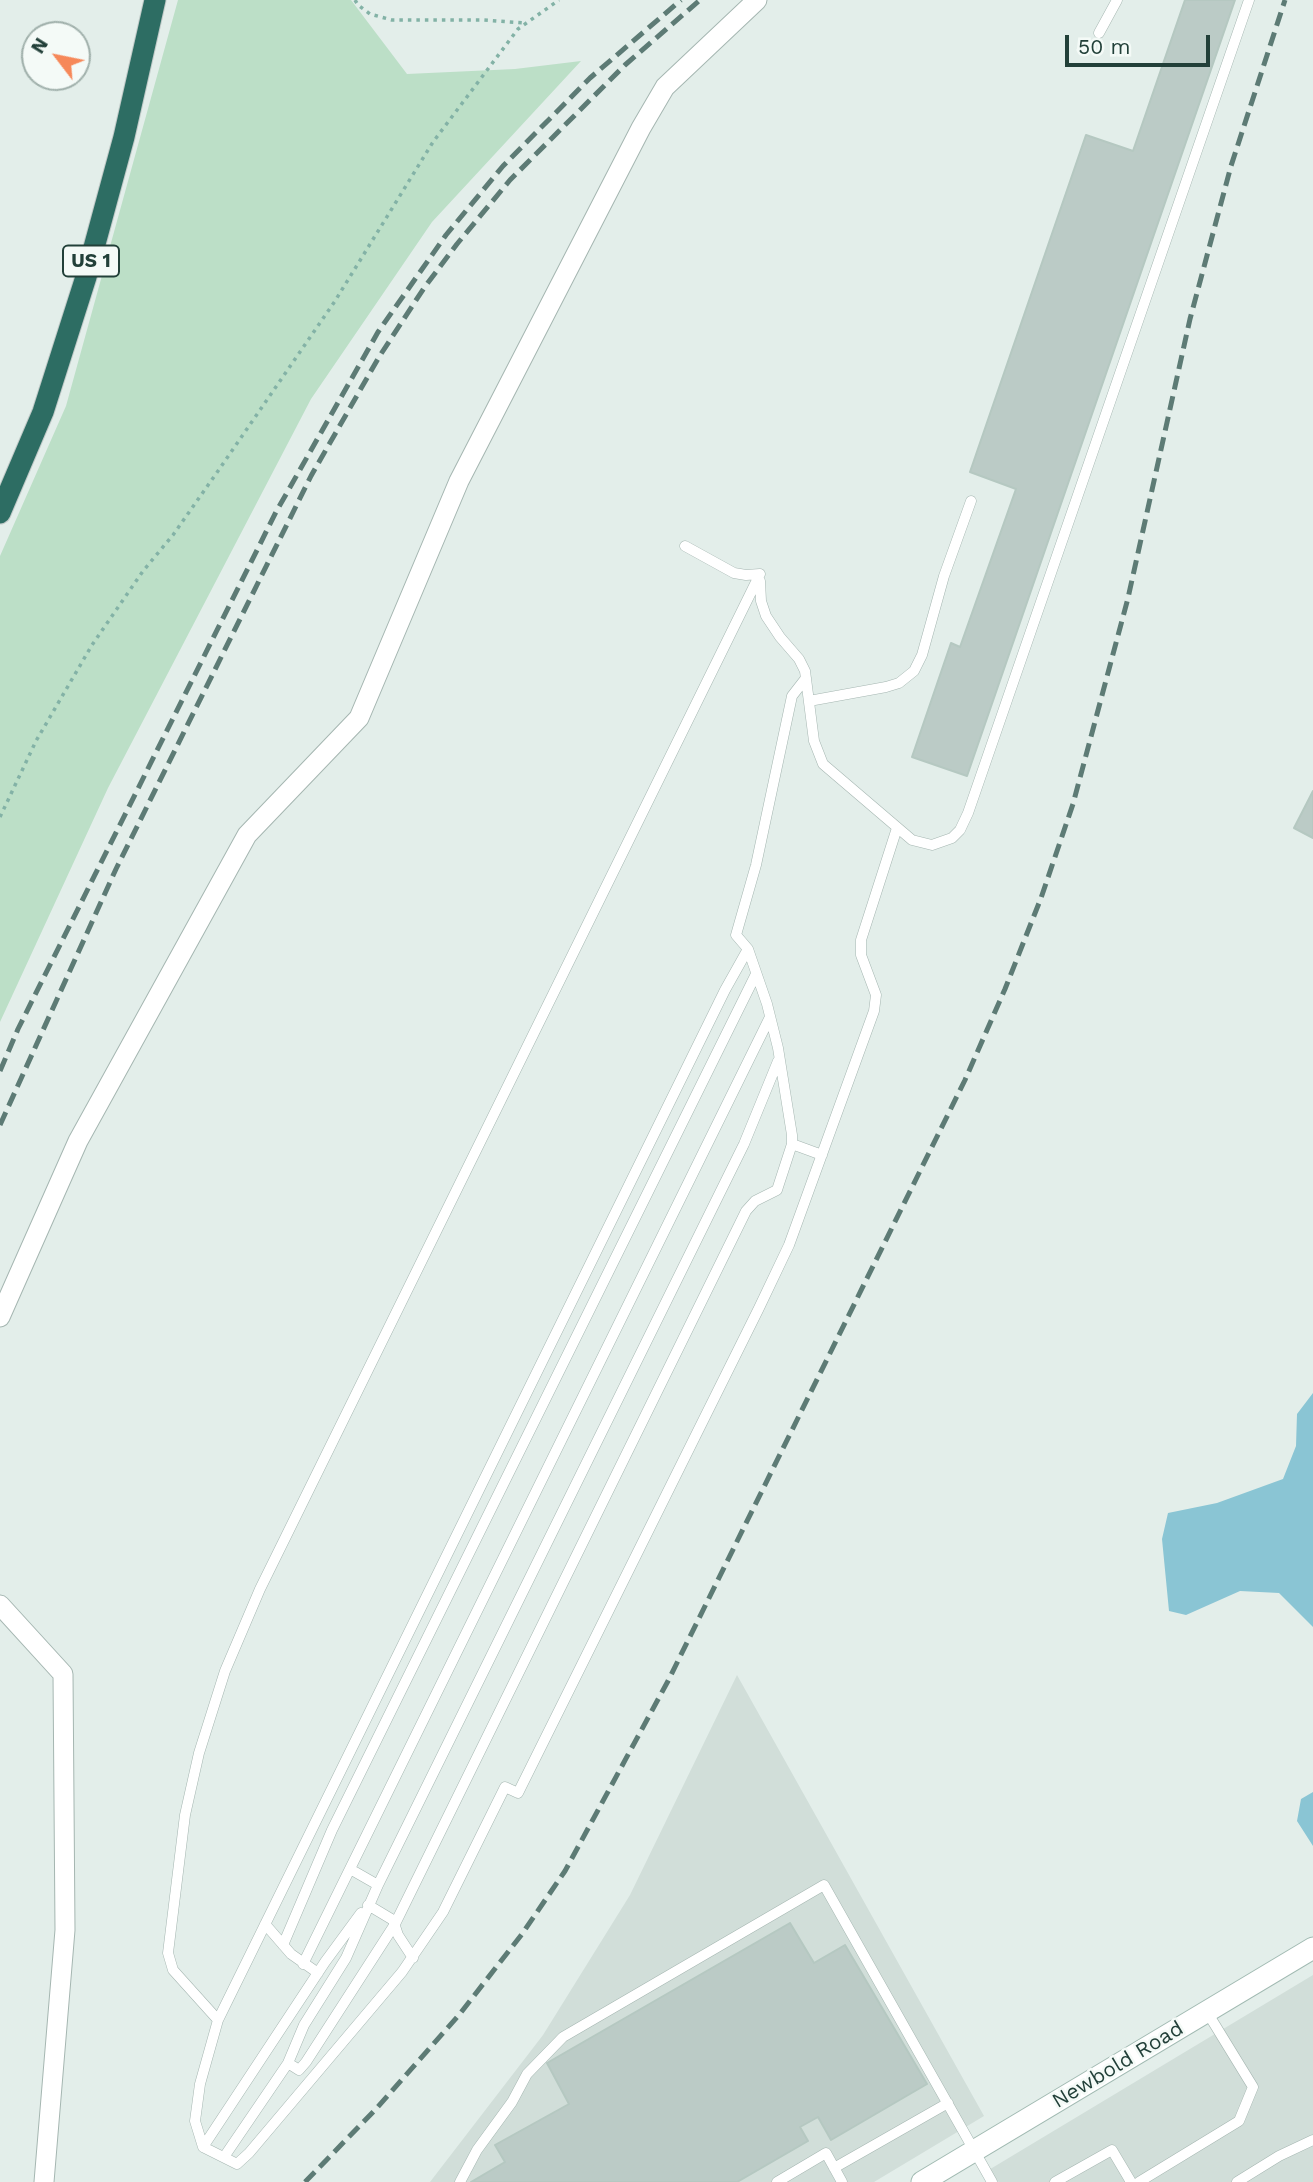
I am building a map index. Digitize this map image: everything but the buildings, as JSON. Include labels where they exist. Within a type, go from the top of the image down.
[{"type":"highway","name":"US 1","points":[[0,513],[43,412],[86,277],[124,138],[155,0]]},
{"type":"main road","name":"Newbold Road","points":[[922,2182],[1313,1948]]},
{"type":"street","points":[[0,1317],[78,1141],[247,835],[359,718],[459,481],[641,128],[665,87],[757,0]]},
{"type":"street","points":[[0,1605],[63,1674],[65,1930],[44,2182]]},
{"type":"lane","points":[[1099,33],[1116,0]]},
{"type":"lane","points":[[760,574],[761,601],[766,615],[799,659],[806,678],[814,741],[823,764],[897,828],[919,843],[937,844],[952,838],[965,820],[1249,0]]},
{"type":"lane","points":[[809,701],[886,687],[899,683],[914,671],[922,655],[944,576],[971,500]]},
{"type":"lane","points":[[685,547],[741,575],[760,574]]},
{"type":"lane","points":[[218,2020],[173,1970],[168,1953],[185,1815],[199,1753],[225,1671],[266,1576],[760,574]]},
{"type":"lane","points":[[288,2063],[299,2070],[306,2062],[395,1924],[747,1211],[755,1201],[777,1190],[792,1144],[779,1057],[770,1017],[748,949],[736,935],[756,865],[792,696],[806,678]]},
{"type":"lane","points":[[748,949],[218,2020],[197,2101],[195,2121],[203,2147],[237,2164],[413,1958],[443,1912],[505,1787],[518,1794],[775,1275],[789,1245],[874,1011],[876,995],[861,955],[861,940],[897,828]]},
{"type":"lane","points":[[283,1945],[332,1830],[756,974]]},
{"type":"lane","points":[[303,1964],[770,1017]]},
{"type":"lane","points":[[224,2157],[288,2063],[304,2025],[346,1958],[368,1905],[744,1144],[779,1057]]},
{"type":"lane","points":[[792,1144],[822,1155]]},
{"type":"lane","points":[[349,1869],[378,1885]]},
{"type":"lane","points":[[460,2181],[477,2150],[512,2102],[527,2074],[563,2037],[824,1885],[992,2182]]},
{"type":"lane","points":[[203,2147],[318,1973],[368,1905]]},
{"type":"lane","points":[[368,1905],[389,1916],[413,1958]]},
{"type":"lane","points":[[265,1924],[303,1964],[318,1973]]},
{"type":"lane","points":[[1139,2182],[1239,2121],[1253,2087],[1207,2012]]},
{"type":"lane","points":[[835,2168],[948,2103]]},
{"type":"lane","points":[[1237,2182],[1313,2140]]},
{"type":"lane","points":[[1055,2182],[1112,2150],[1131,2182]]},
{"type":"lane","points":[[778,2182],[826,2153],[842,2182]]},
{"type":"path","points":[[355,0],[370,14],[381,19],[526,23]]},
{"type":"path","points":[[0,817],[36,741],[92,645],[173,535],[335,301],[433,142],[518,29],[559,0]]},
{"type":"shaded area","points":[[737,1675],[984,2116],[874,2182],[430,2182],[543,2035],[630,1895]]},
{"type":"shaded area","points":[[1313,1975],[1313,2182],[999,2182],[982,2174]]},
{"type":"green space","points":[[178,0],[351,0],[407,74],[515,69],[581,61],[432,222],[311,399],[108,788],[0,1022],[0,556],[66,406]]},
{"type":"water","points":[[1313,1393],[1313,1627],[1279,1593],[1240,1591],[1186,1615],[1169,1611],[1162,1539],[1168,1513],[1217,1503],[1283,1479],[1296,1446],[1297,1414]]},
{"type":"water","points":[[1313,1792],[1313,1846],[1297,1821],[1301,1799]]},
{"type":"railway","points":[[0,1071],[18,1029],[276,512],[378,332],[446,235],[503,166],[590,78],[681,0]]},
{"type":"railway","points":[[0,1125],[116,869],[311,476],[379,357],[424,288],[510,180],[625,65],[700,0]]},
{"type":"railway","points":[[305,2182],[375,2110],[459,2015],[522,1934],[565,1871],[668,1681],[965,1080],[1041,898],[1073,804],[1128,598],[1190,319],[1231,166],[1285,0]]}]
